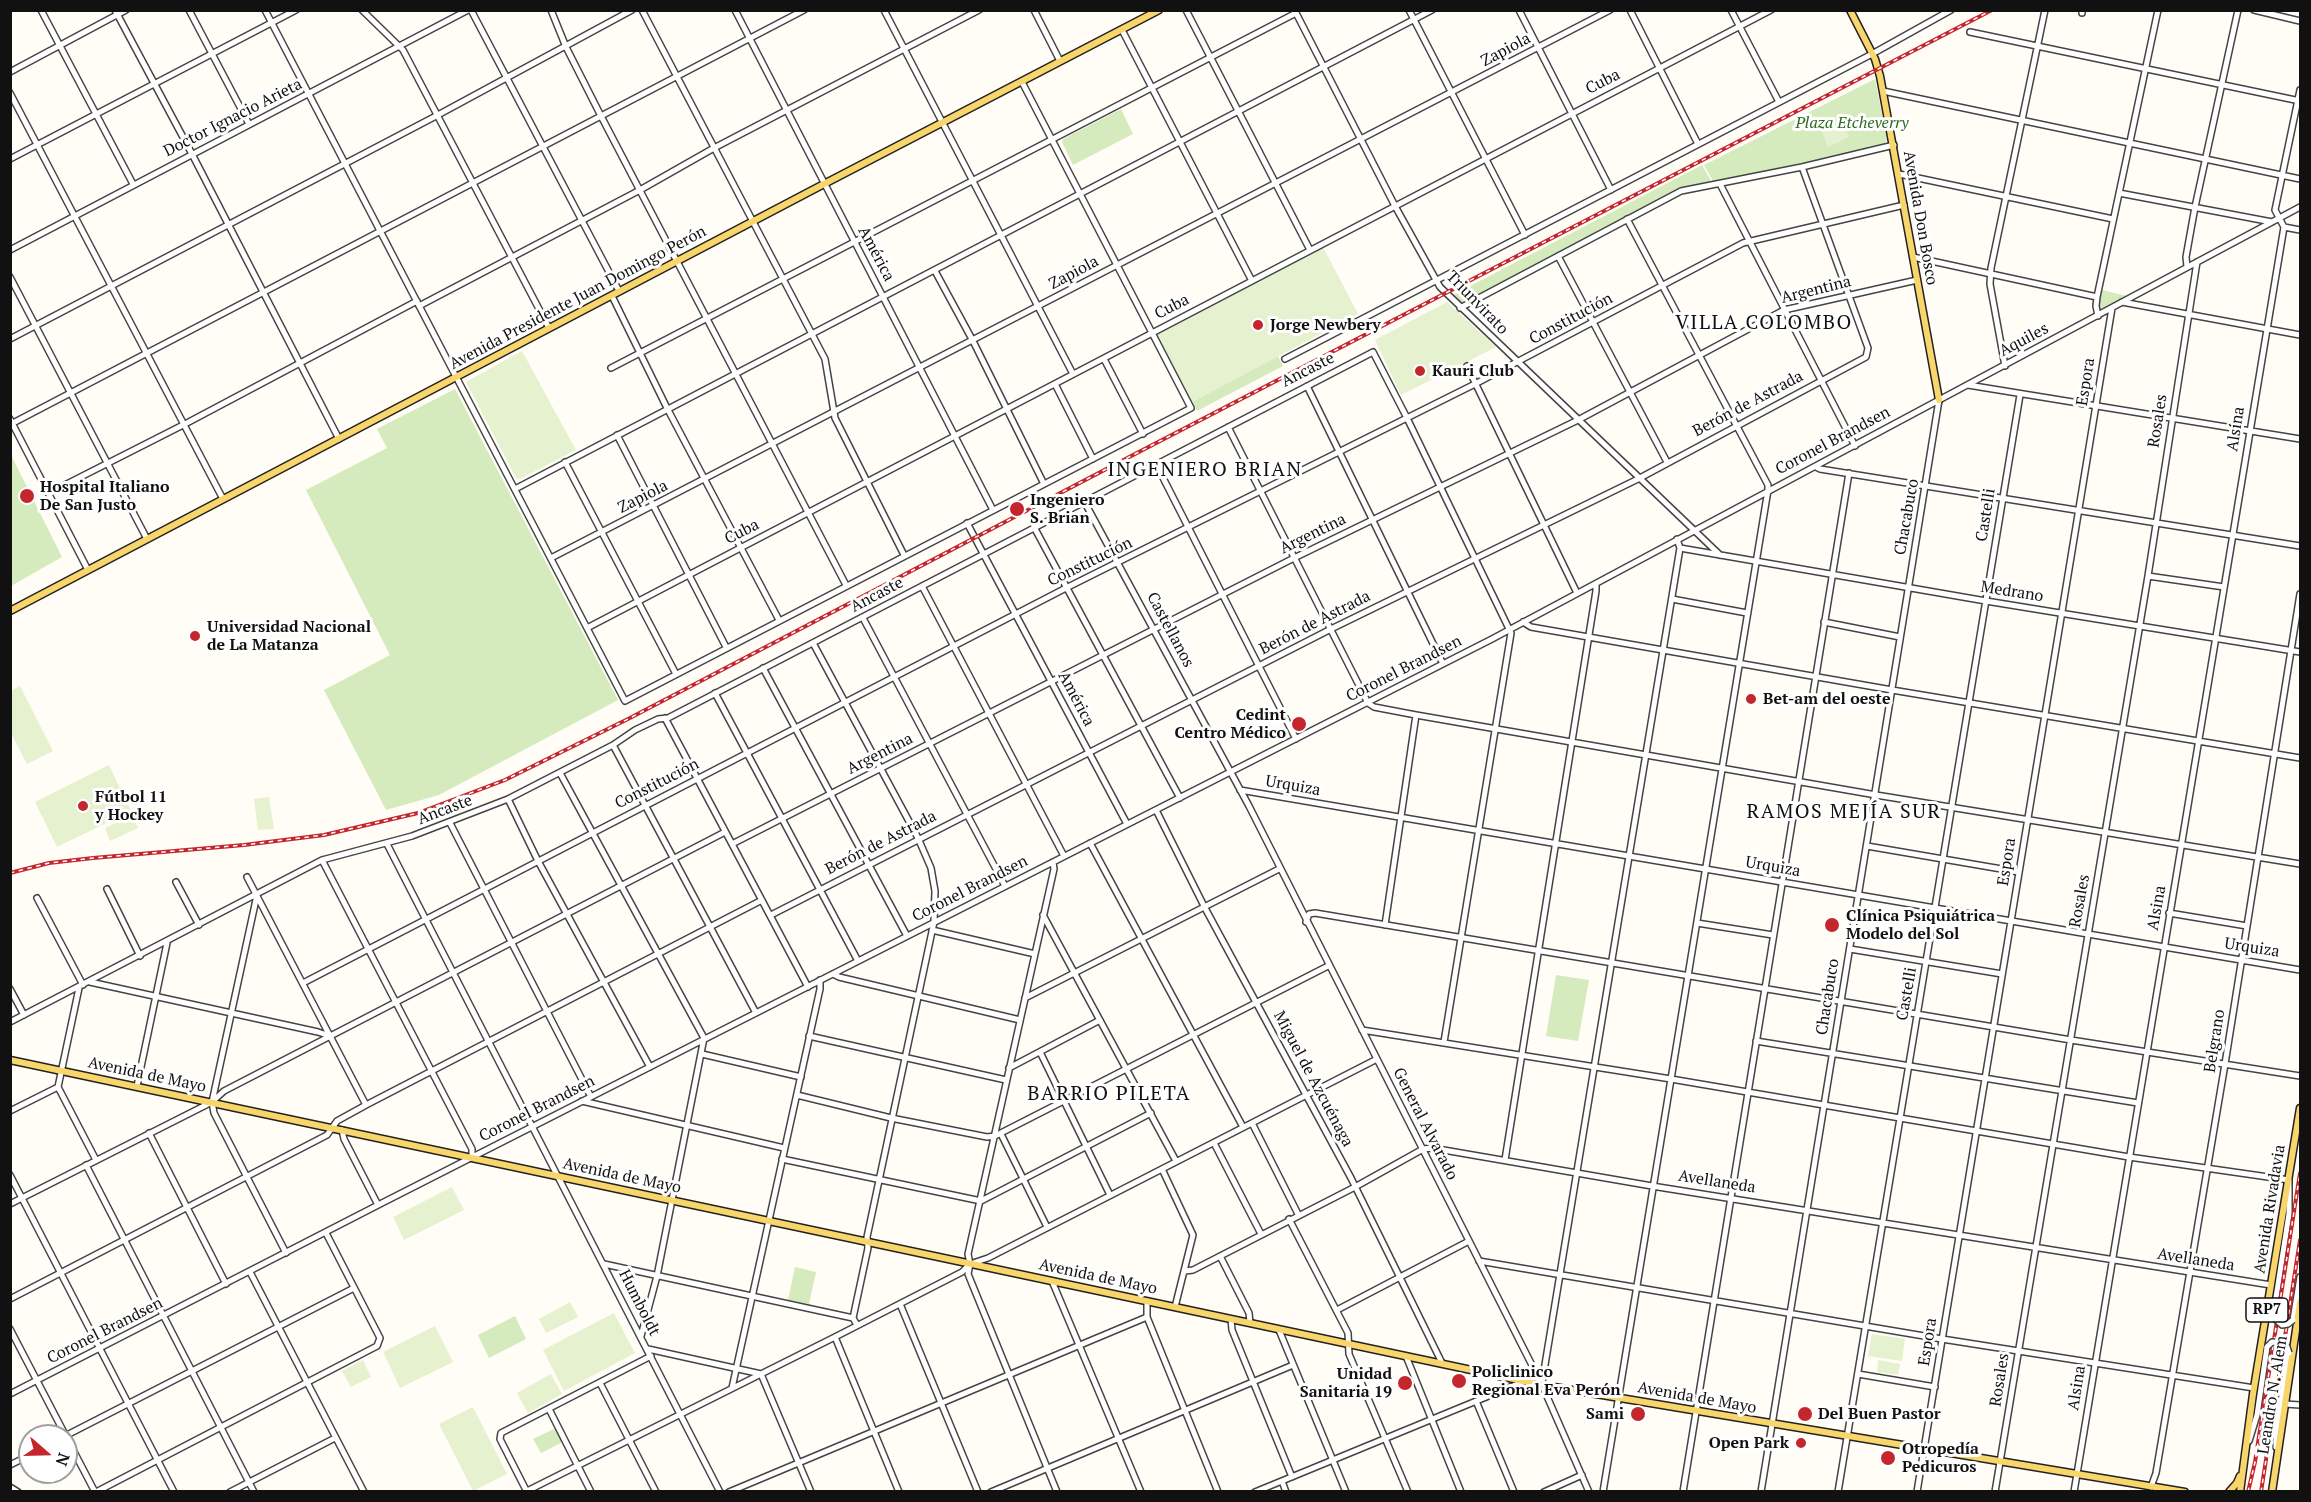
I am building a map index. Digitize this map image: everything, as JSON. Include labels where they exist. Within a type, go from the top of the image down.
[{"type":"main road","name":"Avenida Presidente Juan Domingo Perón","points":[[10,611],[1160,10]]},
{"type":"main road","name":"Avenida Don Bosco","points":[[1850,10],[1872,54],[1883,91],[1939,400]]},
{"type":"main road","name":"Avenida de Mayo","points":[[10,1059],[1542,1385],[2150,1489],[2185,1491]]},
{"type":"main road","name":"Avenida Rivadavia","points":[[2240,1491],[2254,1388],[2301,1108]]},
{"type":"main road","name":"Leandro N. Alem","points":[[2272,1491],[2301,1303]]},
{"type":"main road","points":[[2229,1491],[2237,1483],[2241,1472]]},
{"type":"street","points":[[41,10],[133,184]]},
{"type":"street","points":[[10,72],[59,47],[116,13],[126,10]]},
{"type":"street","points":[[189,10],[249,124]]},
{"type":"street","points":[[265,10],[307,95],[457,376],[625,701],[1191,408],[1082,193],[1022,81]]},
{"type":"street","points":[[10,159],[296,10]]},
{"type":"street","points":[[362,10],[400,46],[549,328]]},
{"type":"street","points":[[470,10],[619,291]]},
{"type":"street","name":"Doctor Ignacio Arieta","points":[[10,250],[470,10]]},
{"type":"street","points":[[551,10],[566,47],[601,116],[846,585]]},
{"type":"street","points":[[10,339],[436,116],[632,10]]},
{"type":"street","points":[[642,10],[826,363],[833,412],[904,555]]},
{"type":"street","name":"América","points":[[735,10],[993,510]]},
{"type":"street","points":[[88,570],[12,421],[71,393],[804,10]]},
{"type":"street","points":[[884,10],[1073,374]]},
{"type":"street","points":[[49,493],[640,190],[714,148],[979,10]]},
{"type":"street","points":[[1034,10],[1060,61]]},
{"type":"street","points":[[1186,10],[1310,250]]},
{"type":"street","points":[[1409,10],[1525,235]]},
{"type":"street","points":[[515,489],[1432,10]]},
{"type":"street","points":[[1519,10],[1611,190]]},
{"type":"street","name":"Zapiola","points":[[551,558],[654,507],[1610,10]]},
{"type":"street","points":[[1630,10],[1698,144]]},
{"type":"street","points":[[1731,10],[1779,102]]},
{"type":"street","name":"Cuba","points":[[587,628],[1771,10]]},
{"type":"street","points":[[1285,359],[1872,54],[1951,10]]},
{"type":"street","points":[[2005,366],[1990,273],[2045,10]]},
{"type":"street","points":[[2098,316],[2097,297],[2158,10]]},
{"type":"street","points":[[2187,267],[2186,257],[2195,207],[2238,10]]},
{"type":"street","points":[[2254,10],[2301,21]]},
{"type":"street","points":[[611,368],[1295,12]]},
{"type":"street","name":"Triunvirato","points":[[1295,12],[1435,281],[1460,308],[1693,531]]},
{"type":"street","points":[[116,13],[192,154],[339,439]]},
{"type":"street","points":[[1122,30],[1252,281]]},
{"type":"street","points":[[1970,32],[2299,100]]},
{"type":"street","points":[[2301,90],[2275,210],[2284,227],[2301,230]]},
{"type":"street","points":[[1883,91],[2301,179]]},
{"type":"street","points":[[10,93],[223,499]]},
{"type":"street","points":[[1460,308],[1681,191],[1802,167],[1894,145]]},
{"type":"street","points":[[1802,167],[1849,295]]},
{"type":"street","points":[[1899,174],[2113,219]]},
{"type":"street","points":[[1720,184],[1855,446]]},
{"type":"street","points":[[2119,193],[2272,222]]},
{"type":"street","name":"Constitución","points":[[303,983],[592,832],[1016,616],[1066,588],[1475,384],[1749,240],[1904,206]]},
{"type":"street","name":"Aquiles","points":[[1939,400],[2301,207]]},
{"type":"street","points":[[1603,1491],[1768,490],[1768,485],[1627,219]]},
{"type":"street","name":"Alsina","points":[[2074,1491],[2284,227]]},
{"type":"street","points":[[1558,256],[1667,462]]},
{"type":"street","points":[[1913,257],[2097,297]]},
{"type":"street","name":"Rosales","points":[[1995,1491],[2148,576],[2198,262]]},
{"type":"street","points":[[935,271],[973,341],[1044,484]]},
{"type":"street","points":[[10,277],[147,539]]},
{"type":"street","name":"Argentina","points":[[732,844],[1294,558],[1578,420],[1784,310],[1917,280]]},
{"type":"street","name":"Berón de Astrada","points":[[771,915],[1331,629],[1638,479],[1866,357],[1868,352],[1849,295]]},
{"type":"street","points":[[612,296],[779,620]]},
{"type":"street","points":[[2122,302],[2301,335]]},
{"type":"street","name":"Espora","points":[[1917,1491],[2112,308]]},
{"type":"street","name":"Ancaste","points":[[10,1022],[322,860],[387,844],[450,823],[508,799],[561,773],[613,745],[635,730],[665,718],[863,618],[1373,352],[1407,417]]},
{"type":"street","points":[[1104,359],[1143,434]]},
{"type":"street","points":[[1467,366],[1577,594]]},
{"type":"street","points":[[1054,384],[1093,459]]},
{"type":"street","points":[[1968,385],[2301,439]]},
{"type":"street","points":[[1307,386],[1443,664]]},
{"type":"street","name":"Castelli","points":[[1838,1491],[2020,395]]},
{"type":"street","name":"Coronel Brandsen","points":[[10,1394],[704,1038],[1368,703],[1939,400]]},
{"type":"street","name":"Chacabuco","points":[[1761,1491],[1939,400]]},
{"type":"street","points":[[1407,417],[1510,629],[1511,638],[1494,728],[1444,1042]]},
{"type":"street","points":[[1227,427],[1368,703],[1374,707],[1876,795],[2301,864]]},
{"type":"street","points":[[617,435],[726,647]]},
{"type":"street","points":[[565,462],[676,674]]},
{"type":"street","points":[[1156,464],[1296,739]]},
{"type":"street","points":[[1816,466],[2002,499],[2301,546]]},
{"type":"street","points":[[1683,1491],[1849,473]]},
{"type":"street","name":"Castellanos","points":[[1084,501],[1231,772]]},
{"type":"street","name":"América","points":[[967,523],[1127,824]]},
{"type":"street","points":[[1034,527],[1180,798]]},
{"type":"street","points":[[1693,531],[1720,555]]},
{"type":"street","points":[[1542,1385],[1664,650],[1680,548],[1677,539]]},
{"type":"street","name":"Medrano","points":[[1680,548],[2061,614],[2301,652]]},
{"type":"street","points":[[2148,576],[2224,587]]},
{"type":"street","points":[[1505,1160],[1596,584]]},
{"type":"street","points":[[922,586],[1064,856]]},
{"type":"street","name":"Belgrano","points":[[2150,1489],[2156,1473],[2301,594]]},
{"type":"street","points":[[1672,599],[1747,613]]},
{"type":"street","points":[[863,618],[1005,886]]},
{"type":"street","points":[[1523,622],[1532,627],[1892,690],[2301,758]]},
{"type":"street","points":[[1824,622],[1900,637]]},
{"type":"street","points":[[813,643],[918,838],[934,879],[933,930],[878,1179],[853,1318],[856,1325]]},
{"type":"street","points":[[763,668],[907,936]]},
{"type":"street","points":[[715,693],[858,961]]},
{"type":"street","points":[[1385,925],[1416,715]]},
{"type":"street","points":[[665,718],[808,987]]},
{"type":"street","points":[[613,745],[756,1013]]},
{"type":"street","name":"General Alvarado","points":[[1231,772],[1542,1385],[1589,1491]]},
{"type":"street","points":[[561,773],[704,1038],[657,1276],[641,1336]]},
{"type":"street","name":"Urquiza","points":[[1240,790],[2301,970]]},
{"type":"street","points":[[508,799],[538,861],[650,1067]]},
{"type":"street","name":"Miguel de Azcuénaga","points":[[1156,810],[1205,908],[1308,1095],[1442,1363]]},
{"type":"street","points":[[450,823],[591,1097]]},
{"type":"street","points":[[10,1204],[212,1102],[224,1091],[725,832]]},
{"type":"street","points":[[1090,843],[1243,1127]]},
{"type":"street","name":"Humboldt","points":[[387,844],[720,1491]]},
{"type":"street","points":[[1867,846],[2019,872]]},
{"type":"street","points":[[322,860],[472,1149],[472,1157]]},
{"type":"street","points":[[1053,862],[1054,869],[1006,1080],[998,1135],[969,1254],[968,1274],[1058,1491]]},
{"type":"street","points":[[1025,998],[1279,869]]},
{"type":"street","points":[[248,877],[366,1105]]},
{"type":"street","points":[[176,882],[199,925]]},
{"type":"street","points":[[107,889],[140,956]]},
{"type":"street","points":[[257,895],[212,1102],[214,1113],[286,1253]]},
{"type":"street","points":[[37,898],[84,985],[58,1087],[96,1160]]},
{"type":"street","points":[[10,1299],[327,1135],[337,1121],[366,1105],[762,900]]},
{"type":"street","points":[[1306,922],[1309,914],[1315,913],[2071,1040],[2301,1076]]},
{"type":"street","points":[[2169,914],[2247,926]]},
{"type":"street","points":[[1043,915],[1176,1161]]},
{"type":"street","points":[[1697,923],[1773,935]]},
{"type":"street","points":[[933,930],[1035,954]]},
{"type":"street","points":[[137,1086],[167,942]]},
{"type":"street","points":[[1850,949],[2002,974]]},
{"type":"street","points":[[797,1095],[891,1118],[987,1137],[998,1135],[1328,966]]},
{"type":"street","points":[[833,974],[1020,1020]]},
{"type":"street","points":[[732,1388],[801,1077],[820,980]]},
{"type":"street","points":[[84,985],[231,1013],[330,1036]]},
{"type":"street","points":[[10,989],[24,1015]]},
{"type":"street","points":[[1009,1068],[1101,1020]]},
{"type":"street","points":[[1362,1030],[1595,1066],[2053,1145],[2289,1180],[2289,1215],[2273,1317],[2278,1323],[2288,1324],[2293,1320],[2301,1277]]},
{"type":"street","points":[[809,1036],[1006,1080]]},
{"type":"street","points":[[1756,1041],[2138,1104]]},
{"type":"street","points":[[1040,1052],[1110,1195]]},
{"type":"street","points":[[702,1054],[801,1077]]},
{"type":"street","points":[[651,1356],[499,1436],[526,1491],[835,1337],[962,1272],[970,1264],[988,1258],[1377,1059]]},
{"type":"street","points":[[10,1111],[58,1087]]},
{"type":"street","points":[[582,1101],[784,1148]]},
{"type":"street","points":[[782,1159],[981,1200],[1151,1113]]},
{"type":"street","points":[[1252,1123],[1298,1214]]},
{"type":"street","points":[[342,1130],[344,1139],[378,1205]]},
{"type":"street","points":[[149,1133],[226,1284]]},
{"type":"street","points":[[998,1135],[1047,1227]]},
{"type":"street","points":[[1214,1143],[1261,1234]]},
{"type":"street","name":"Avellaneda","points":[[1423,1149],[1432,1148],[1652,1186],[2271,1285]]},
{"type":"street","points":[[1185,1271],[1193,1270],[1298,1214],[1355,1187],[1423,1149]]},
{"type":"street","points":[[86,1165],[254,1491]]},
{"type":"street","points":[[1162,1169],[1193,1231],[1175,1307]]},
{"type":"street","points":[[10,1175],[174,1491]]},
{"type":"street","points":[[1289,1219],[1348,1333],[1349,1354],[1408,1491]]},
{"type":"street","points":[[78,1459],[95,1491],[377,1346],[380,1338],[326,1233]]},
{"type":"street","points":[[1337,1310],[1469,1241]]},
{"type":"street","points":[[1220,1256],[1249,1313],[1250,1323]]},
{"type":"street","points":[[1479,1261],[2019,1352],[2254,1388]]},
{"type":"street","points":[[604,1264],[853,1318]]},
{"type":"street","points":[[250,1272],[364,1491]]},
{"type":"street","points":[[1052,1281],[1140,1491]]},
{"type":"street","points":[[78,1430],[354,1288]]},
{"type":"street","points":[[1147,1301],[1146,1317],[1218,1491]]},
{"type":"street","points":[[900,1304],[978,1491]]},
{"type":"street","points":[[729,1491],[1146,1317]]},
{"type":"street","points":[[1231,1319],[1232,1330],[1252,1383],[1292,1477]]},
{"type":"street","points":[[10,1329],[60,1424]]},
{"type":"street","points":[[1279,1330],[1346,1491]]},
{"type":"street","points":[[835,1337],[899,1491]]},
{"type":"street","points":[[2244,1457],[2257,1415],[2267,1347],[2272,1342],[2283,1343],[2288,1347],[2289,1353],[2276,1432],[2277,1460]]},
{"type":"street","points":[[648,1349],[761,1374]]},
{"type":"street","points":[[1406,1356],[1461,1491]]},
{"type":"street","points":[[991,1491],[1293,1365]]},
{"type":"street","points":[[761,1374],[797,1464],[811,1491]]},
{"type":"street","points":[[1858,1374],[1935,1388]]},
{"type":"street","points":[[1255,1491],[1525,1381]]},
{"type":"street","points":[[600,1383],[656,1491]]},
{"type":"street","points":[[1476,1401],[1514,1491]]},
{"type":"street","points":[[2285,1404],[2301,1406]]},
{"type":"street","points":[[549,1409],[591,1491]]},
{"type":"street","points":[[230,1491],[335,1438]]},
{"type":"street","points":[[1544,1491],[1582,1475]]},
{"type":"street","points":[[1282,1481],[1286,1491]]},
{"type":"street","points":[[10,1487],[18,1491]]},
{"type":"green space","name":"Plaza Etcheverry","points":[[1875,79],[1887,140],[1883,145],[1795,167],[1714,183],[1704,165]]},
{"type":"green space","points":[[1121,109],[1133,134],[1073,165],[1062,142],[1063,139]]},
{"type":"green space","points":[[1843,121],[1849,137],[1828,147],[1822,131]]},
{"type":"green space","points":[[1702,165],[1713,184],[1678,191],[1461,306],[1451,296]]},
{"type":"green space","name":"Jorge Newbery","points":[[1323,247],[1358,314],[1192,402],[1157,335]]},
{"type":"green space","points":[[2102,290],[2127,296],[2101,309],[2099,306]]},
{"type":"green space","name":"Kauri Club","points":[[1447,302],[1496,347],[1401,395],[1375,340]]},
{"type":"green space","points":[[522,351],[576,450],[520,479],[516,478],[466,382]]},
{"type":"green space","points":[[1278,356],[1283,366],[1197,411],[1192,402]]},
{"type":"green space","points":[[455,389],[618,700],[439,795],[386,810],[324,690],[390,655],[306,490],[387,448],[377,429]]},
{"type":"green space","points":[[11,455],[62,557],[10,586]]},
{"type":"green space","points":[[20,686],[53,751],[27,764],[11,733],[11,691]]},
{"type":"green space","name":"Fútbol 11 y Hockey","points":[[109,765],[131,811],[57,847],[35,802]]},
{"type":"green space","points":[[269,797],[274,829],[258,830],[254,799]]},
{"type":"green space","points":[[132,815],[138,828],[110,841],[105,828]]},
{"type":"green space","points":[[1556,975],[1589,980],[1578,1041],[1546,1036]]},
{"type":"green space","points":[[452,1187],[464,1210],[404,1240],[393,1217]]},
{"type":"green space","points":[[795,1267],[816,1272],[809,1304],[788,1300]]},
{"type":"green space","points":[[570,1302],[578,1317],[546,1333],[539,1319]]},
{"type":"green space","points":[[614,1313],[635,1353],[564,1391],[543,1350]]},
{"type":"green space","points":[[515,1316],[526,1339],[489,1358],[478,1335]]},
{"type":"green space","points":[[435,1326],[453,1362],[400,1388],[383,1352]]},
{"type":"green space","points":[[1872,1334],[1905,1339],[1902,1361],[1868,1356]]},
{"type":"green space","points":[[363,1360],[371,1377],[351,1387],[342,1371]]},
{"type":"green space","points":[[1878,1360],[1900,1364],[1898,1375],[1877,1372]]},
{"type":"green space","points":[[551,1374],[562,1394],[528,1413],[517,1393]]},
{"type":"green space","points":[[473,1407],[507,1474],[473,1491],[439,1424]]},
{"type":"green space","points":[[556,1428],[563,1442],[541,1453],[533,1439]]},
{"type":"railway","points":[[10,873],[49,863],[244,845],[324,835],[418,813],[505,780],[628,719],[1992,10]]},
{"type":"railway","points":[[2248,1492],[2255,1462],[2300,1173]]},
{"type":"railway","points":[[2261,1492],[2300,1240]]},
{"type":"place","name":"Jorge Newbery","points":[[1258,325]]},
{"type":"place","name":"Kauri Club","points":[[1420,371]]},
{"type":"place","name":"Hospital Italiano De San Justo","points":[[27,496]]},
{"type":"place","name":"Ingeniero S. Brian","points":[[1017,509]]},
{"type":"place","name":"Universidad Nacional de La Matanza","points":[[195,636]]},
{"type":"place","name":"Bet-am del oeste","points":[[1751,699]]},
{"type":"place","name":"Cedint Centro Médico","points":[[1299,724]]},
{"type":"place","name":"Fútbol 11 y Hockey","points":[[83,806]]},
{"type":"place","name":"Clínica Psiquiátrica Modelo del Sol","points":[[1832,925]]},
{"type":"place","name":"Policlinico Regional Eva Perón","points":[[1459,1381]]},
{"type":"place","name":"Unidad Sanitaria 19","points":[[1405,1383]]},
{"type":"place","name":"Sami","points":[[1638,1414]]},
{"type":"place","name":"Del Buen Pastor","points":[[1805,1414]]},
{"type":"place","name":"Open Park","points":[[1801,1443]]},
{"type":"place","name":"Otropedía Pedicuros","points":[[1888,1458]]},
{"type":"district","name":"VILLA COLOMBO","points":[[1764,323]]},
{"type":"district","name":"INGENIERO BRIAN","points":[[1205,470]]},
{"type":"district","name":"RAMOS MEJÍA SUR","points":[[1844,812]]},
{"type":"district","name":"BARRIO PILETA","points":[[1109,1094]]}]
